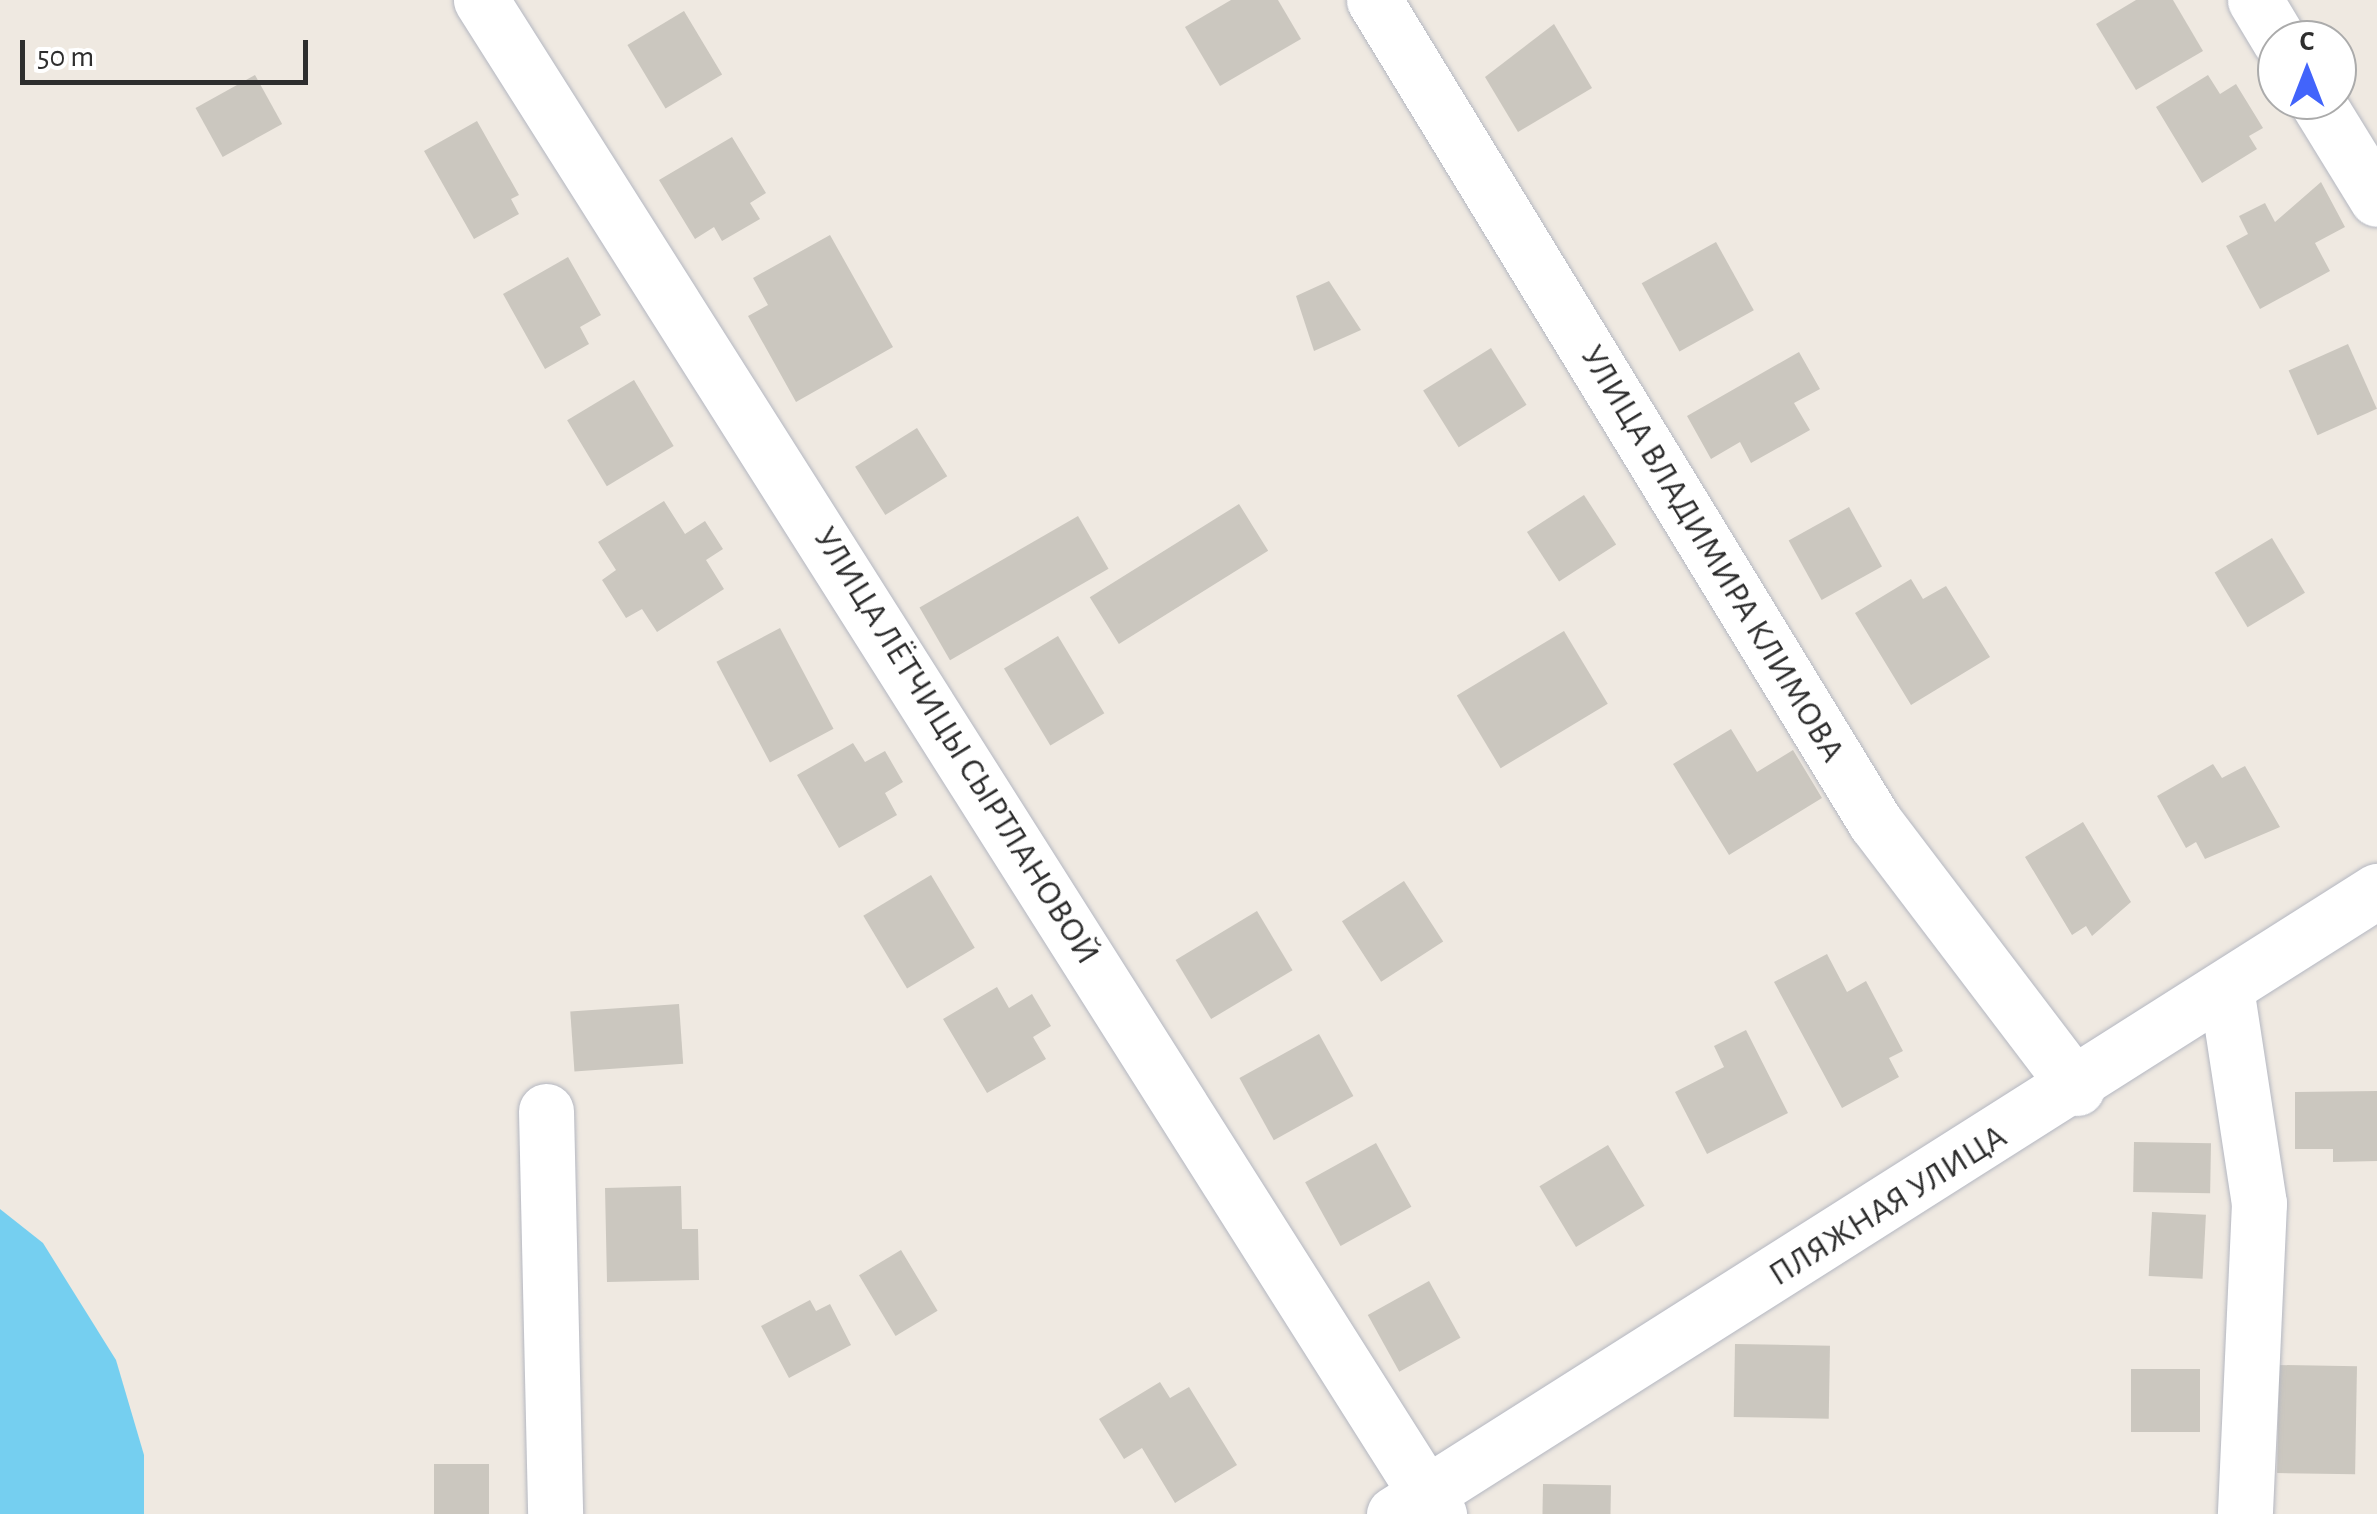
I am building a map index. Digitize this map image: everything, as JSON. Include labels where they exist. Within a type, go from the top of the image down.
[{"type":"street","name":"УЛИЦА ЛЁТЧИЦЫ СЫРТЛАНОВОЙ","points":[[481,0],[1421,1507]]},
{"type":"street","name":"УЛИЦА ВЛАДИМИРА КЛИМОВА","points":[[1374,0],[1875,822],[2077,1088]]},
{"type":"street","points":[[2328,120],[2377,199]]},
{"type":"street","name":"ПЛЯЖНАЯ УЛИЦА","points":[[1421,1507],[2077,1088],[2377,891]]},
{"type":"street","points":[[2226,988],[2259,1203],[2244,1514]]},
{"type":"street","points":[[546,1111],[555,1514]]},
{"type":"water","points":[[0,1209],[43,1243],[116,1360],[144,1455],[144,1514],[0,1514]]},
{"type":"building","points":[[1231,0],[1278,0],[1301,39],[1220,86],[1185,27]]},
{"type":"building","points":[[2136,0],[2173,0],[2203,51],[2136,90],[2096,24]]},
{"type":"building","points":[[684,11],[722,74],[666,108],[627,45]]},
{"type":"building","points":[[1554,24],[1592,88],[1518,132],[1485,77]]},
{"type":"building","points":[[255,75],[282,124],[223,157],[196,108]]},
{"type":"building","points":[[2208,75],[2220,94],[2236,84],[2263,128],[2249,136],[2257,149],[2202,183],[2156,107]]},
{"type":"building","points":[[477,121],[519,195],[511,199],[519,214],[474,239],[424,151]]},
{"type":"building","points":[[732,137],[766,193],[750,203],[760,219],[722,241],[714,227],[695,239],[659,180]]},
{"type":"building","points":[[2321,182],[2345,227],[2315,243],[2330,271],[2260,309],[2226,246],[2248,234],[2239,216],[2265,203],[2275,222]]},
{"type":"building","points":[[830,235],[893,347],[796,402],[748,316],[768,305],[753,278]]},
{"type":"building","points":[[1716,242],[1754,310],[1679,351],[1642,283]]},
{"type":"building","points":[[568,257],[601,315],[580,327],[589,344],[545,369],[503,294]]},
{"type":"building","points":[[1329,281],[1361,330],[1314,351],[1296,296]]},
{"type":"building","points":[[2348,344],[2377,409],[2317,435],[2289,370]]},
{"type":"building","points":[[1491,348],[1527,405],[1459,447],[1423,390]]},
{"type":"building","points":[[1799,352],[1820,389],[1794,403],[1810,430],[1751,463],[1740,442],[1711,459],[1687,416]]},
{"type":"building","points":[[634,380],[674,446],[607,486],[567,420]]},
{"type":"building","points":[[917,428],[947,476],[885,515],[855,467]]},
{"type":"building","points":[[1584,495],[1616,544],[1559,582],[1527,532]]},
{"type":"building","points":[[664,501],[685,534],[705,521],[723,549],[706,560],[724,589],[657,632],[642,609],[626,618],[602,580],[616,570],[598,542]]},
{"type":"building","points":[[1239,504],[1268,551],[1119,644],[1090,597]]},
{"type":"building","points":[[1849,507],[1882,566],[1822,600],[1789,540]]},
{"type":"building","points":[[1078,516],[1108,569],[950,660],[920,608]]},
{"type":"building","points":[[2272,538],[2305,593],[2248,627],[2215,573]]},
{"type":"building","points":[[1911,579],[1923,599],[1946,586],[1990,657],[1911,705],[1855,613]]},
{"type":"building","points":[[780,628],[834,729],[770,762],[716,662]]},
{"type":"building","points":[[1564,631],[1608,704],[1501,768],[1457,695]]},
{"type":"building","points":[[1058,636],[1104,713],[1050,746],[1004,668]]},
{"type":"building","points":[[1731,729],[1757,772],[1793,750],[1822,798],[1729,855],[1673,764]]},
{"type":"building","points":[[853,743],[865,762],[885,751],[903,782],[885,793],[897,815],[839,848],[797,775]]},
{"type":"building","points":[[2213,764],[2222,778],[2245,766],[2280,827],[2205,859],[2196,842],[2186,848],[2157,796]]},
{"type":"building","points":[[2083,822],[2131,902],[2092,936],[2086,926],[2072,935],[2025,857]]},
{"type":"building","points":[[931,875],[975,948],[907,989],[863,916]]},
{"type":"building","points":[[1404,881],[1443,941],[1381,982],[1342,921]]},
{"type":"building","points":[[1257,911],[1293,970],[1211,1019],[1176,960]]},
{"type":"building","points":[[1827,954],[1847,992],[1866,981],[1903,1051],[1889,1058],[1899,1077],[1842,1108],[1774,982]]},
{"type":"building","points":[[997,987],[1009,1008],[1032,994],[1051,1026],[1033,1037],[1046,1059],[987,1093],[943,1019]]},
{"type":"building","points":[[679,1004],[683,1064],[574,1071],[570,1012]]},
{"type":"building","points":[[1746,1030],[1788,1113],[1707,1154],[1675,1092],[1724,1067],[1714,1046]]},
{"type":"building","points":[[1319,1034],[1353,1096],[1274,1140],[1239,1078]]},
{"type":"building","points":[[2377,1091],[2377,1161],[2333,1162],[2333,1149],[2295,1149],[2295,1092]]},
{"type":"building","points":[[2134,1142],[2211,1143],[2210,1193],[2133,1192]]},
{"type":"building","points":[[1376,1143],[1411,1207],[1341,1246],[1305,1182]]},
{"type":"building","points":[[1608,1145],[1645,1206],[1576,1247],[1539,1186]]},
{"type":"building","points":[[681,1186],[682,1229],[698,1229],[699,1280],[607,1282],[605,1188]]},
{"type":"building","points":[[2152,1212],[2206,1215],[2203,1279],[2149,1276]]},
{"type":"building","points":[[901,1250],[938,1311],[896,1336],[859,1275]]},
{"type":"building","points":[[1429,1281],[1461,1338],[1399,1372],[1368,1315]]},
{"type":"building","points":[[810,1300],[816,1311],[830,1304],[851,1345],[789,1378],[761,1326]]},
{"type":"building","points":[[1735,1344],[1830,1346],[1829,1419],[1734,1417]]},
{"type":"building","points":[[2279,1365],[2357,1366],[2355,1474],[2277,1473]]},
{"type":"building","points":[[2131,1369],[2200,1369],[2200,1432],[2131,1432]]},
{"type":"building","points":[[1160,1382],[1170,1398],[1189,1387],[1237,1465],[1175,1503],[1142,1448],[1124,1459],[1099,1419]]},
{"type":"building","points":[[434,1464],[489,1464],[489,1514],[434,1514]]},
{"type":"building","points":[[1543,1484],[1611,1485],[1610,1514],[1542,1514]]}]
